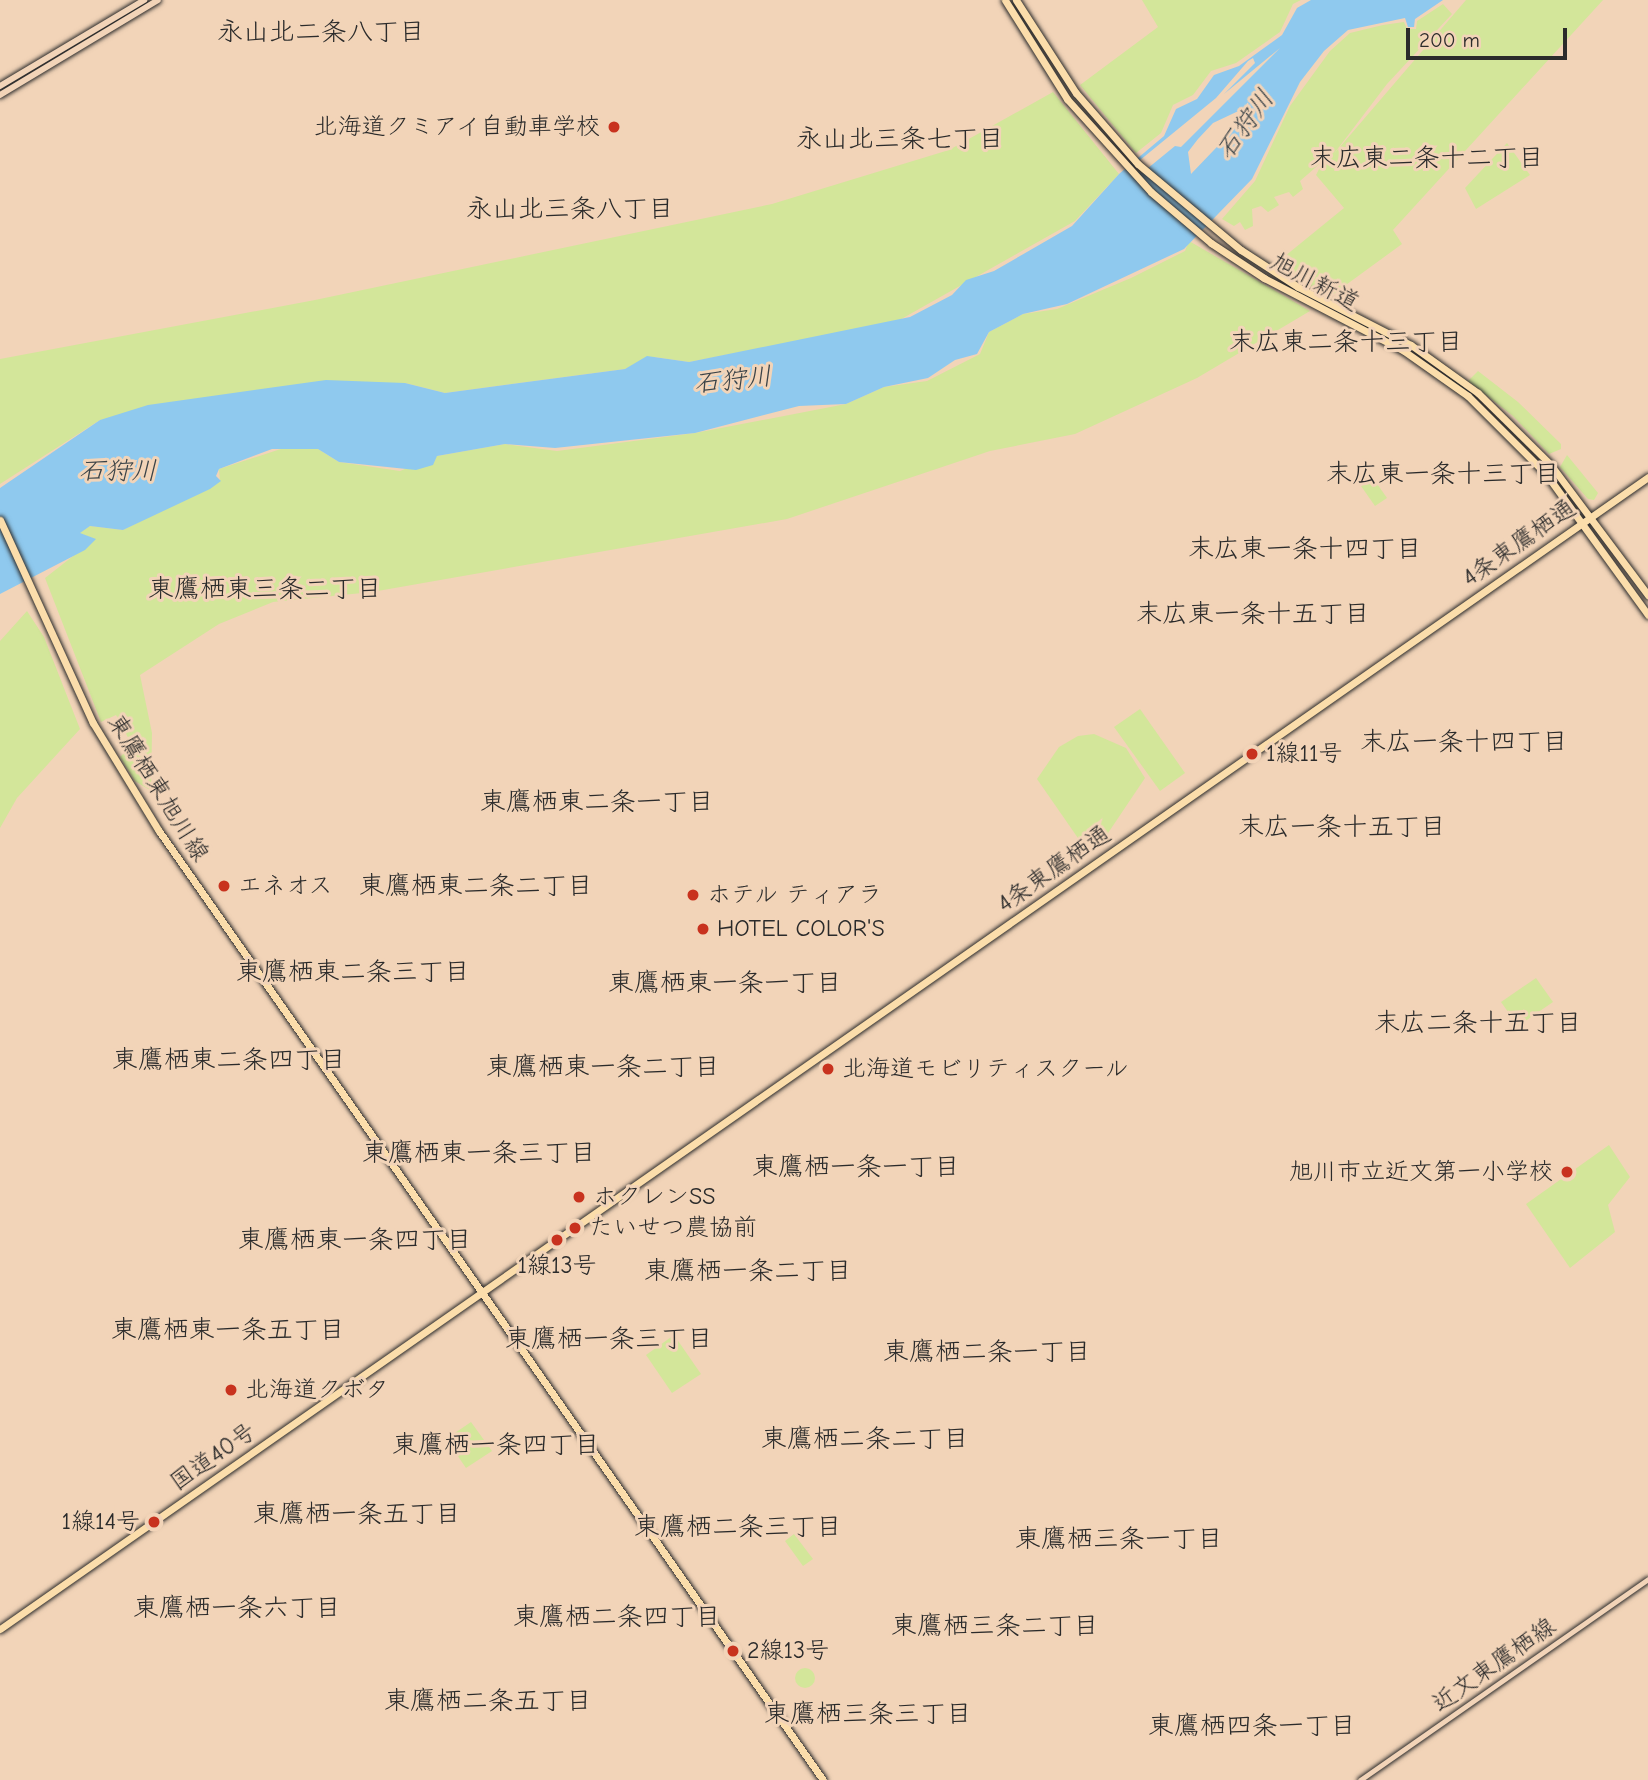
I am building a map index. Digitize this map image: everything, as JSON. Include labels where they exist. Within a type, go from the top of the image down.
[{"type":"main road","points":[[0,86],[144,0]]},
{"type":"main road","points":[[0,95],[158,0]]},
{"type":"main road","name":"旭川新道","points":[[1005,0],[1074,109],[1163,204],[1211,243],[1285,290],[1404,351],[1468,396],[1526,451],[1583,522],[1648,615]]},
{"type":"main road","name":"旭川新道","points":[[1016,0],[1076,93],[1138,164],[1178,201],[1293,283],[1388,332],[1460,378],[1534,446],[1592,516],[1648,594]]},
{"type":"main road","name":"4条東鷹栖通","points":[[482,1292],[1648,477]]},
{"type":"main road","name":"東鷹栖東旭川線","points":[[0,520],[93,723],[159,831],[823,1780]]},
{"type":"main road","name":"国道40号","points":[[0,1629],[482,1292]]},
{"type":"street","name":"近文東鷹栖線","points":[[1360,1780],[1648,1579]]},
{"type":"green space","points":[[1142,0],[1301,0],[1293,4],[1280,32],[1236,63],[1211,71],[1193,95],[1173,105],[1161,133],[1136,153],[1080,85],[1158,27]]},
{"type":"green space","points":[[1466,0],[1603,0],[1393,230],[1402,244],[1328,298],[1274,265],[1344,208],[1316,175],[1323,161],[1300,181],[1303,189],[1293,197],[1289,192],[1274,197],[1279,205],[1268,212],[1261,206],[1252,209],[1253,226],[1245,230],[1240,222],[1234,226],[1222,219],[1255,181],[1290,106],[1330,51],[1350,33],[1404,22],[1407,29],[1416,29],[1417,21],[1443,4],[1452,14],[1387,84],[1333,155]]},
{"type":"green space","points":[[1053,92],[1119,174],[1075,221],[896,322],[689,362],[654,357],[625,369],[445,393],[405,383],[100,420],[0,484],[0,359],[315,300],[772,204],[949,150]]},
{"type":"green space","points":[[1507,143],[1530,175],[1476,209],[1465,188]]},
{"type":"green space","points":[[1189,241],[1310,311],[1197,378],[1075,434],[990,451],[787,519],[372,592],[273,602],[219,624],[140,675],[152,733],[151,791],[135,781],[120,757],[132,745],[116,715],[101,722],[45,578],[95,539],[79,533],[90,526],[123,530],[220,481],[219,469],[290,446],[318,449],[339,462],[400,471],[437,456],[505,444],[557,451],[695,433],[846,404],[884,387],[927,381],[980,354],[989,332],[1023,314],[1057,309],[1131,278],[1185,251]]},
{"type":"green space","points":[[1478,371],[1518,402],[1561,444],[1561,449],[1549,454],[1513,416],[1468,381]]},
{"type":"green space","points":[[1567,455],[1598,493],[1594,500],[1588,499],[1560,467]]},
{"type":"green space","points":[[1373,478],[1387,498],[1375,506],[1361,486]]},
{"type":"green space","points":[[27,611],[44,637],[80,729],[17,798],[0,828],[0,641]]},
{"type":"green space","points":[[1140,709],[1185,773],[1160,791],[1114,727]]},
{"type":"green space","points":[[1094,734],[1126,748],[1145,778],[1102,842],[1080,841],[1037,779],[1059,747],[1078,736]]},
{"type":"green space","points":[[1536,978],[1553,1002],[1518,1026],[1501,1002]]},
{"type":"green space","points":[[1609,1145],[1630,1177],[1608,1205],[1615,1232],[1570,1268],[1526,1204]]},
{"type":"green space","points":[[674,1335],[701,1374],[672,1393],[646,1355]]},
{"type":"green space","points":[[471,1422],[492,1451],[466,1468],[446,1439]]},
{"type":"green space","points":[[794,1534],[813,1559],[803,1566],[785,1541]]},
{"type":"green space","points":[[805,1668],[812,1671],[815,1678],[812,1685],[805,1688],[798,1685],[795,1678],[798,1671]]},
{"type":"water","name":"石狩川","points":[[1311,0],[1443,0],[1415,19],[1414,27],[1408,27],[1405,18],[1348,30],[1324,51],[1300,82],[1252,179],[1184,249],[1067,304],[1023,314],[989,332],[977,354],[955,360],[928,378],[884,387],[846,404],[799,406],[695,433],[555,448],[505,444],[437,456],[433,465],[416,470],[339,462],[318,449],[272,449],[219,469],[216,476],[221,481],[210,489],[123,530],[90,526],[80,533],[96,539],[85,550],[0,594],[0,488],[100,420],[148,405],[326,380],[405,383],[445,393],[625,369],[647,356],[689,362],[910,317],[952,295],[966,280],[994,271],[1072,226],[1119,174],[1164,136],[1176,109],[1197,99],[1214,75],[1239,66],[1282,35],[1297,8]],"holes":[[[1280,48],[1181,147],[1175,146],[1142,173],[1135,171],[1134,165],[1216,98],[1248,61],[1253,58],[1255,63],[1224,94]],[[1249,106],[1236,127],[1191,174],[1188,152],[1198,139],[1213,123]]]},
{"type":"place","name":"北海道クミアイ自動車学校","points":[[614,127]]},
{"type":"place","name":"1線11号","points":[[1252,754]]},
{"type":"place","name":"エネオス","points":[[224,886]]},
{"type":"place","name":"ホテル ティアラ","points":[[693,895]]},
{"type":"place","name":"HOTEL COLOR'S","points":[[703,929]]},
{"type":"place","name":"北海道モビリティスクール","points":[[828,1069]]},
{"type":"place","name":"旭川市立近文第一小学校","points":[[1567,1172]]},
{"type":"place","name":"ホクレンSS","points":[[579,1197]]},
{"type":"place","name":"たいせつ農協前","points":[[575,1228]]},
{"type":"place","name":"1線13号","points":[[557,1240]]},
{"type":"place","name":"北海道クボタ","points":[[231,1390]]},
{"type":"place","name":"1線14号","points":[[154,1522]]},
{"type":"place","name":"2線13号","points":[[733,1651]]},
{"type":"district","name":"永山北二条八丁目","points":[[321,33]]},
{"type":"district","name":"永山北三条七丁目","points":[[900,140]]},
{"type":"district","name":"末広東二条十二丁目","points":[[1427,159]]},
{"type":"district","name":"永山北三条八丁目","points":[[570,210]]},
{"type":"district","name":"末広東二条十三丁目","points":[[1346,343]]},
{"type":"district","name":"末広東一条十三丁目","points":[[1443,475]]},
{"type":"district","name":"末広東一条十四丁目","points":[[1305,550]]},
{"type":"district","name":"東鷹栖東三条二丁目","points":[[265,590]]},
{"type":"district","name":"末広東一条十五丁目","points":[[1253,615]]},
{"type":"district","name":"末広一条十四丁目","points":[[1464,743]]},
{"type":"district","name":"東鷹栖東二条一丁目","points":[[597,803]]},
{"type":"district","name":"末広一条十五丁目","points":[[1342,828]]},
{"type":"district","name":"東鷹栖東二条二丁目","points":[[476,887]]},
{"type":"district","name":"東鷹栖東二条三丁目","points":[[353,973]]},
{"type":"district","name":"東鷹栖東一条一丁目","points":[[725,984]]},
{"type":"district","name":"末広二条十五丁目","points":[[1478,1024]]},
{"type":"district","name":"東鷹栖東二条四丁目","points":[[229,1061]]},
{"type":"district","name":"東鷹栖東一条二丁目","points":[[603,1068]]},
{"type":"district","name":"東鷹栖東一条三丁目","points":[[479,1154]]},
{"type":"district","name":"東鷹栖一条一丁目","points":[[856,1168]]},
{"type":"district","name":"東鷹栖東一条四丁目","points":[[355,1241]]},
{"type":"district","name":"東鷹栖一条二丁目","points":[[748,1272]]},
{"type":"district","name":"東鷹栖東一条五丁目","points":[[228,1331]]},
{"type":"district","name":"東鷹栖一条三丁目","points":[[609,1340]]},
{"type":"district","name":"東鷹栖二条一丁目","points":[[987,1353]]},
{"type":"district","name":"東鷹栖二条二丁目","points":[[865,1440]]},
{"type":"district","name":"東鷹栖一条四丁目","points":[[496,1446]]},
{"type":"district","name":"東鷹栖一条五丁目","points":[[357,1515]]},
{"type":"district","name":"東鷹栖二条三丁目","points":[[738,1528]]},
{"type":"district","name":"東鷹栖三条一丁目","points":[[1119,1540]]},
{"type":"district","name":"東鷹栖一条六丁目","points":[[237,1609]]},
{"type":"district","name":"東鷹栖二条四丁目","points":[[617,1618]]},
{"type":"district","name":"東鷹栖三条二丁目","points":[[995,1627]]},
{"type":"district","name":"東鷹栖二条五丁目","points":[[488,1702]]},
{"type":"district","name":"東鷹栖三条三丁目","points":[[868,1715]]},
{"type":"district","name":"東鷹栖四条一丁目","points":[[1252,1727]]}]
